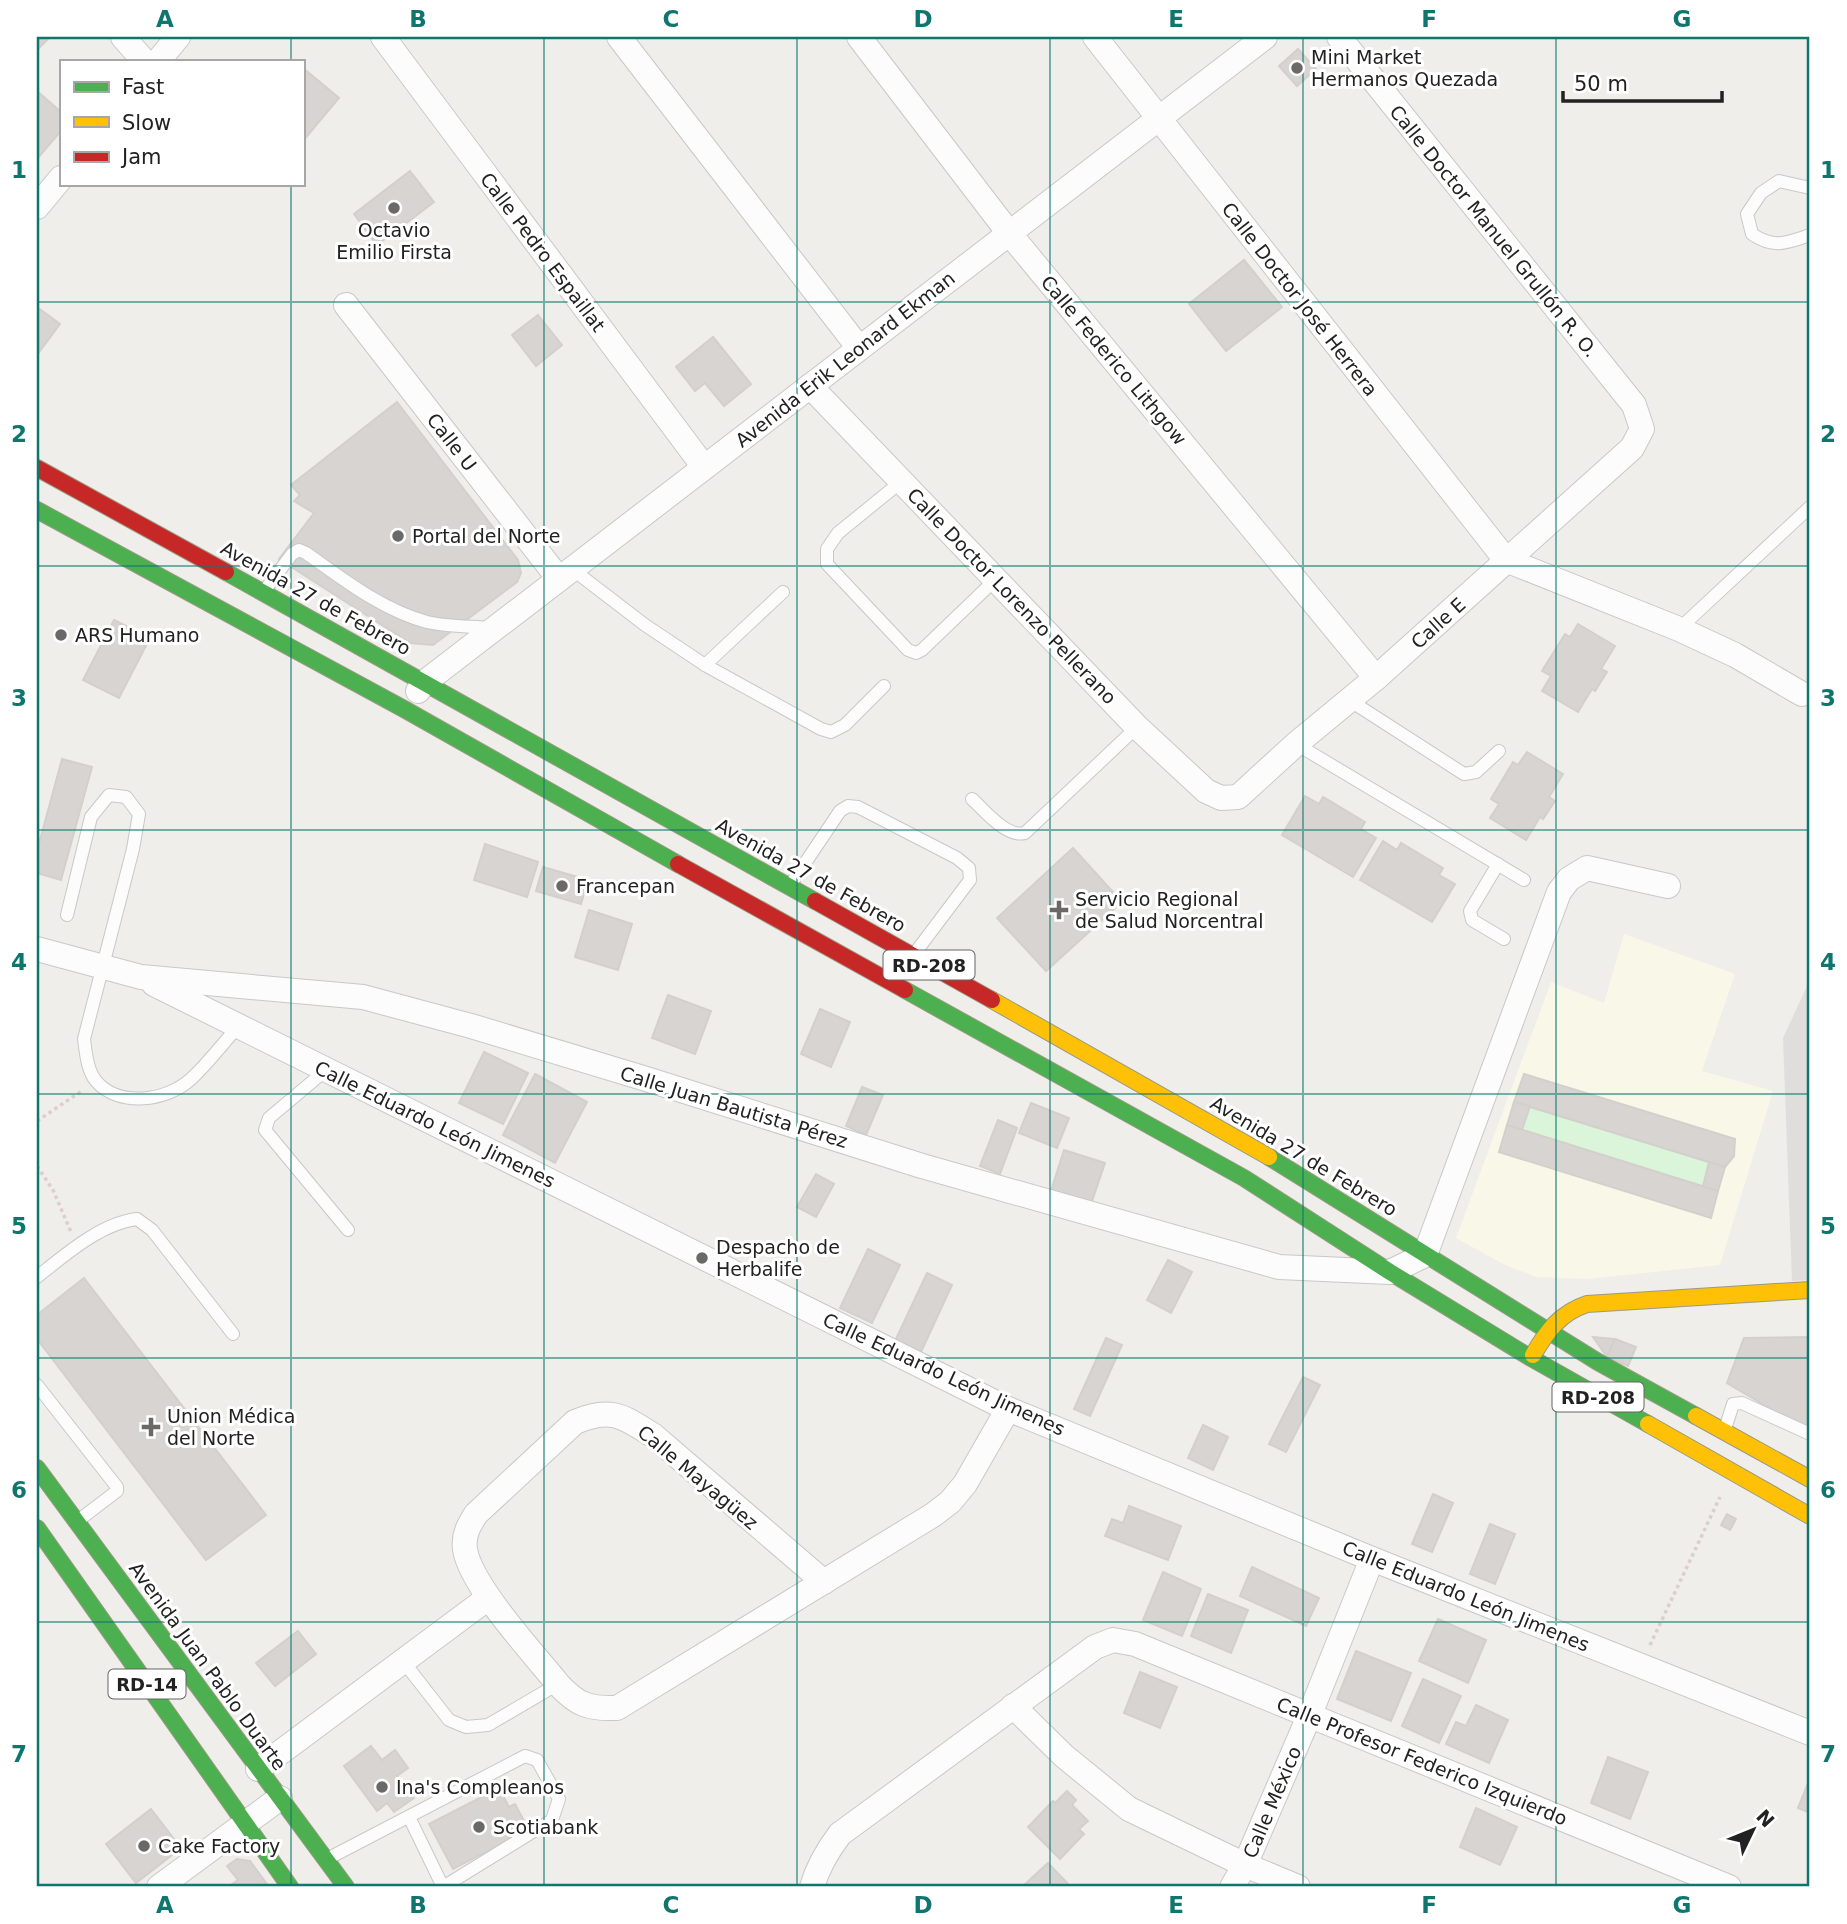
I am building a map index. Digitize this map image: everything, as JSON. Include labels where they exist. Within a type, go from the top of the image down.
[{"type":"main road","name":"Avenida 27 de Febrero","points":[[37,468],[425,682],[1258,1150],[1598,1362],[1810,1479]]},
{"type":"main road","name":"RD-208","points":[[37,510],[404,709],[1244,1178],[1531,1358],[1810,1516]]},
{"type":"main road","points":[[1531,1358],[1547,1330],[1574,1307],[1810,1290]]},
{"type":"main road","name":"Avenida Juan Pablo Duarte","points":[[37,1468],[62,1533],[245,1823],[290,1887]]},
{"type":"main road","name":"Avenida Juan Pablo Duarte","points":[[37,1528],[62,1533],[258,1769],[346,1887]]},
{"type":"street","points":[[123,37],[143,60]]},
{"type":"street","points":[[159,60],[178,37]]},
{"type":"street","name":"Calle Pedro Espaillat","points":[[383,37],[705,467]]},
{"type":"street","points":[[619,37],[859,348]]},
{"type":"street","name":"Calle Federico Lithgow","points":[[859,37],[1009,233],[1377,678]]},
{"type":"street","name":"Calle Doctor José Herrera","points":[[1095,37],[1507,560]]},
{"type":"street","name":"Avenida Erik Leonard Ekman","points":[[404,709],[425,682],[1265,37]]},
{"type":"street","name":"Calle Doctor Manuel Grullón R. O.","points":[[1339,37],[1634,405],[1642,429]]},
{"type":"street","points":[[37,205],[60,179]]},
{"type":"street","name":"Calle U","points":[[346,305],[565,574]]},
{"type":"street","name":"Calle Doctor Lorenzo Pellerano","points":[[810,386],[1138,727],[1206,791],[1221,798]]},
{"type":"street","name":"Calle E","points":[[1221,798],[1238,797],[1296,744],[1377,678],[1632,448],[1642,429]]},
{"type":"street","points":[[1507,560],[1679,629],[1735,655],[1802,694]]},
{"type":"street","points":[[1425,1255],[1559,892],[1569,879],[1587,868],[1668,886]]},
{"type":"street","name":"Calle Juan Bautista Pérez","points":[[37,949],[141,977],[363,997],[577,1058],[922,1166],[1279,1267],[1390,1272],[1425,1255]]},
{"type":"street","name":"Calle Eduardo León Jimenes","points":[[141,977],[1008,1409],[1372,1559],[1810,1733]]},
{"type":"street","name":"Calle Mayagüez","points":[[824,1583],[654,1436],[614,1415],[594,1414],[575,1422],[476,1514],[466,1531],[464,1546],[468,1563],[488,1598],[570,1697],[600,1709],[617,1708],[824,1583],[933,1515],[950,1502],[965,1484],[1008,1409]]},
{"type":"street","name":"Calle México","points":[[1232,1887],[1245,1865],[1310,1714],[1372,1559]]},
{"type":"street","points":[[258,1769],[488,1598]]},
{"type":"street","name":"Calle Profesor Federico Izquierdo","points":[[1013,1706],[1095,1647],[1113,1640],[1135,1644],[1729,1887]]},
{"type":"street","points":[[812,1887],[816,1871],[840,1834],[1013,1706],[1063,1756],[1129,1809],[1245,1865],[1298,1887]]},
{"type":"street","points":[[159,1887],[280,1798]]},
{"type":"lane","points":[[1810,188],[1779,181],[1762,193],[1747,214],[1752,234],[1764,242],[1782,244],[1810,235]]},
{"type":"lane","points":[[902,481],[838,533],[827,549],[827,564],[908,650],[916,653],[922,650],[996,579]]},
{"type":"lane","points":[[1679,629],[1810,507]]},
{"type":"lane","points":[[263,593],[292,554],[299,550],[389,607],[428,622],[495,628]]},
{"type":"lane","points":[[565,574],[705,664],[821,729],[831,732],[845,724],[884,686]]},
{"type":"lane","points":[[705,664],[783,592]]},
{"type":"lane","points":[[1349,699],[1464,774],[1476,772],[1499,751]]},
{"type":"lane","points":[[972,799],[1005,829],[1016,835],[1025,833],[1138,727]]},
{"type":"lane","points":[[1296,744],[1524,880]]},
{"type":"lane","points":[[66,915],[91,817],[109,795],[126,797],[139,814],[133,849],[84,1040],[89,1068],[96,1081],[114,1094],[137,1099],[158,1097],[189,1081],[239,1026]]},
{"type":"lane","points":[[790,887],[840,811],[848,806],[858,807],[957,858],[969,868],[970,880],[913,956]]},
{"type":"lane","points":[[1497,864],[1470,911],[1472,920],[1504,939]]},
{"type":"lane","points":[[326,1070],[269,1118],[265,1130],[348,1230]]},
{"type":"lane","points":[[37,1277],[77,1245],[123,1221],[137,1219],[152,1230],[233,1334]]},
{"type":"lane","points":[[37,1385],[117,1487],[117,1491],[62,1533]]},
{"type":"lane","points":[[1724,1432],[1733,1404],[1742,1403],[1810,1434]]},
{"type":"lane","points":[[403,1661],[449,1720],[466,1727],[488,1725],[558,1684]]},
{"type":"lane","points":[[325,1860],[525,1756],[537,1760],[559,1799],[552,1820],[443,1887],[409,1817]]},
{"type":"path","points":[[37,1121],[96,1081]]},
{"type":"path","points":[[37,1166],[53,1190],[77,1245]]},
{"type":"path","points":[[1640,1665],[1732,1473]]},
{"type":"shaded area","points":[[1624,934],[1735,974],[1702,1071],[1773,1091],[1720,1265],[1587,1279],[1536,1277],[1503,1264],[1456,1238],[1551,982],[1604,1003]]},
{"type":"shaded area","points":[[1808,984],[1810,1280],[1792,1281],[1783,1038]]},
{"type":"green space","points":[[1530,1106],[1709,1162],[1703,1186],[1523,1130]]},
{"type":"building","points":[[37,37],[50,37],[37,50]]},
{"type":"building","name":"Mini Market Hermanos Quezada","points":[[1298,49],[1316,69],[1297,86],[1279,66]]},
{"type":"building","points":[[304,69],[339,98],[304,140]]},
{"type":"building","points":[[37,91],[60,111],[60,132],[37,159]]},
{"type":"building","name":"Octavio Emilio Firsta","points":[[410,171],[434,202],[377,245],[354,214]]},
{"type":"building","points":[[1244,260],[1282,307],[1226,351],[1189,304]]},
{"type":"building","points":[[37,307],[60,324],[37,355]]},
{"type":"building","points":[[538,315],[562,345],[536,366],[512,335]]},
{"type":"building","points":[[713,337],[751,384],[724,406],[705,383],[695,391],[676,367]]},
{"type":"building","name":"Portal del Norte","points":[[397,402],[518,560],[521,573],[517,582],[433,645],[410,643],[279,559],[314,513],[294,501],[300,495],[291,485]]},
{"type":"building","points":[[114,620],[150,638],[119,698],[83,680]]},
{"type":"building","points":[[1578,624],[1615,646],[1601,669],[1607,672],[1595,691],[1592,689],[1578,712],[1542,691],[1551,676],[1542,671],[1565,634],[1570,637]]},
{"type":"building","points":[[1527,752],[1563,774],[1549,797],[1555,801],[1543,819],[1540,817],[1526,840],[1490,818],[1499,804],[1491,799],[1513,762],[1518,765]]},
{"type":"building","points":[[62,759],[92,767],[61,880],[37,873],[37,851]]},
{"type":"building","points":[[1305,796],[1319,804],[1323,797],[1365,822],[1361,829],[1376,838],[1353,877],[1282,835]]},
{"type":"building","points":[[1383,841],[1397,850],[1401,843],[1443,868],[1439,875],[1455,884],[1432,922],[1360,880]]},
{"type":"building","points":[[485,844],[538,862],[527,897],[474,880]]},
{"type":"building","name":"Servicio Regional de Salud Norcentral","points":[[1073,848],[1122,902],[1046,971],[997,918]]},
{"type":"building","name":"Francepan","points":[[543,867],[588,880],[581,904],[536,891]]},
{"type":"building","points":[[589,910],[632,924],[618,970],[575,957]]},
{"type":"building","points":[[668,995],[711,1011],[695,1054],[652,1038]]},
{"type":"building","points":[[820,1009],[850,1022],[831,1067],[801,1054]]},
{"type":"building","points":[[484,1052],[528,1073],[503,1124],[459,1103]]},
{"type":"building","points":[[535,1074],[587,1102],[555,1163],[503,1135]]},
{"type":"building","points":[[1524,1074],[1735,1139],[1734,1156],[1725,1167],[1514,1102]]},
{"type":"building","points":[[862,1087],[883,1095],[866,1135],[846,1126]]},
{"type":"building","points":[[1514,1102],[1530,1106],[1522,1130],[1507,1125]]},
{"type":"building","points":[[1031,1103],[1069,1118],[1057,1148],[1019,1133]]},
{"type":"building","points":[[998,1120],[1017,1128],[1000,1174],[980,1166]]},
{"type":"building","points":[[1507,1125],[1718,1191],[1711,1218],[1499,1152]]},
{"type":"building","points":[[1064,1150],[1105,1163],[1090,1207],[1050,1194]]},
{"type":"building","points":[[1709,1162],[1725,1167],[1718,1191],[1703,1186]]},
{"type":"building","points":[[816,1174],[834,1184],[816,1217],[797,1207]]},
{"type":"building","points":[[868,1249],[900,1265],[872,1323],[840,1308]]},
{"type":"building","points":[[1168,1260],[1192,1272],[1171,1313],[1147,1300]]},
{"type":"building","points":[[927,1273],[952,1285],[921,1352],[895,1341]]},
{"type":"building","name":"Union Médica del Norte","points":[[84,1278],[266,1515],[206,1560],[37,1339],[37,1315]]},
{"type":"building","points":[[1593,1337],[1615,1339],[1607,1357]]},
{"type":"building","points":[[1810,1337],[1810,1432],[1727,1383],[1744,1338]]},
{"type":"building","points":[[1106,1338],[1122,1345],[1090,1416],[1074,1409]]},
{"type":"building","points":[[1615,1339],[1636,1347],[1628,1366],[1607,1357]]},
{"type":"building","points":[[1303,1377],[1320,1385],[1286,1452],[1269,1444]]},
{"type":"building","points":[[1203,1425],[1228,1437],[1213,1470],[1188,1458]]},
{"type":"building","points":[[1433,1494],[1453,1503],[1432,1552],[1412,1544]]},
{"type":"building","points":[[1129,1506],[1181,1526],[1168,1560],[1105,1536],[1112,1519],[1123,1523]]},
{"type":"building","points":[[1727,1514],[1736,1519],[1730,1530],[1721,1525]]},
{"type":"building","points":[[1490,1524],[1515,1534],[1495,1584],[1470,1574]]},
{"type":"building","points":[[1252,1567],[1319,1598],[1306,1626],[1240,1596]]},
{"type":"building","points":[[1163,1572],[1201,1589],[1182,1636],[1143,1620]]},
{"type":"building","points":[[1208,1594],[1248,1610],[1231,1653],[1191,1636]]},
{"type":"building","points":[[1438,1619],[1486,1640],[1468,1683],[1419,1661]]},
{"type":"building","points":[[298,1631],[316,1654],[275,1686],[256,1663]]},
{"type":"building","points":[[1356,1651],[1411,1673],[1391,1721],[1337,1699]]},
{"type":"building","points":[[1140,1672],[1177,1687],[1160,1728],[1124,1713]]},
{"type":"building","points":[[1423,1679],[1461,1696],[1439,1743],[1402,1726]]},
{"type":"building","points":[[1476,1705],[1508,1720],[1489,1763],[1446,1744],[1456,1722],[1466,1726]]},
{"type":"building","name":"Ina's Compleanos","points":[[371,1746],[382,1760],[395,1750],[408,1768],[397,1776],[414,1798],[394,1812],[387,1803],[377,1811],[344,1766]]},
{"type":"building","points":[[1608,1757],[1648,1772],[1630,1819],[1591,1803]]},
{"type":"building","points":[[1810,1778],[1810,1813],[1798,1808]]},
{"type":"building","name":"Scotiabank","points":[[499,1788],[509,1807],[515,1804],[529,1830],[453,1869],[429,1824]]},
{"type":"building","points":[[1067,1791],[1076,1800],[1072,1805],[1088,1821],[1079,1829],[1084,1834],[1060,1859],[1028,1827],[1053,1801],[1055,1803]]},
{"type":"building","points":[[1476,1808],[1517,1827],[1500,1865],[1460,1847]]},
{"type":"building","name":"Cake Factory","points":[[151,1809],[181,1848],[136,1883],[106,1844]]},
{"type":"building","points":[[237,1859],[250,1861],[269,1887],[228,1887],[238,1880],[227,1866]]},
{"type":"building","points":[[1048,1863],[1071,1887],[1022,1887]]},
{"type":"traffic: fast","points":[[37,510],[404,709],[678,864]]},
{"type":"traffic: fast","points":[[226,572],[815,901]]},
{"type":"traffic: fast","points":[[905,990],[1244,1178],[1531,1358],[1648,1424]]},
{"type":"traffic: fast","points":[[1269,1157],[1598,1362],[1696,1416]]},
{"type":"traffic: fast","points":[[37,1468],[346,1887]]},
{"type":"traffic: fast","points":[[37,1528],[290,1887]]},
{"type":"traffic: slow","points":[[992,1000],[1269,1157]]},
{"type":"traffic: slow","points":[[1533,1355],[1555,1324],[1569,1312],[1587,1304],[1810,1290]]},
{"type":"traffic: slow","points":[[1696,1416],[1810,1479]]},
{"type":"traffic: slow","points":[[1648,1424],[1810,1516]]},
{"type":"traffic: jam","points":[[37,468],[226,572]]},
{"type":"traffic: jam","points":[[678,864],[905,990]]},
{"type":"traffic: jam","points":[[815,901],[992,1000]]},
{"type":"place","name":"Mini Market Hermanos Quezada","points":[[1297,68]]},
{"type":"place","name":"Octavio Emilio Firsta","points":[[394,208]]},
{"type":"place","name":"Portal del Norte","points":[[398,536]]},
{"type":"place","name":"ARS Humano","points":[[61,635]]},
{"type":"place","name":"Francepan","points":[[562,886]]},
{"type":"place","name":"Servicio Regional de Salud Norcentral","points":[[1059,910]]},
{"type":"place","name":"Despacho de Herbalife","points":[[702,1258]]},
{"type":"place","name":"Union Médica del Norte","points":[[151,1427]]},
{"type":"place","name":"Ina's Compleanos","points":[[382,1787]]},
{"type":"place","name":"Scotiabank","points":[[479,1827]]},
{"type":"place","name":"Cake Factory","points":[[144,1846]]}]
